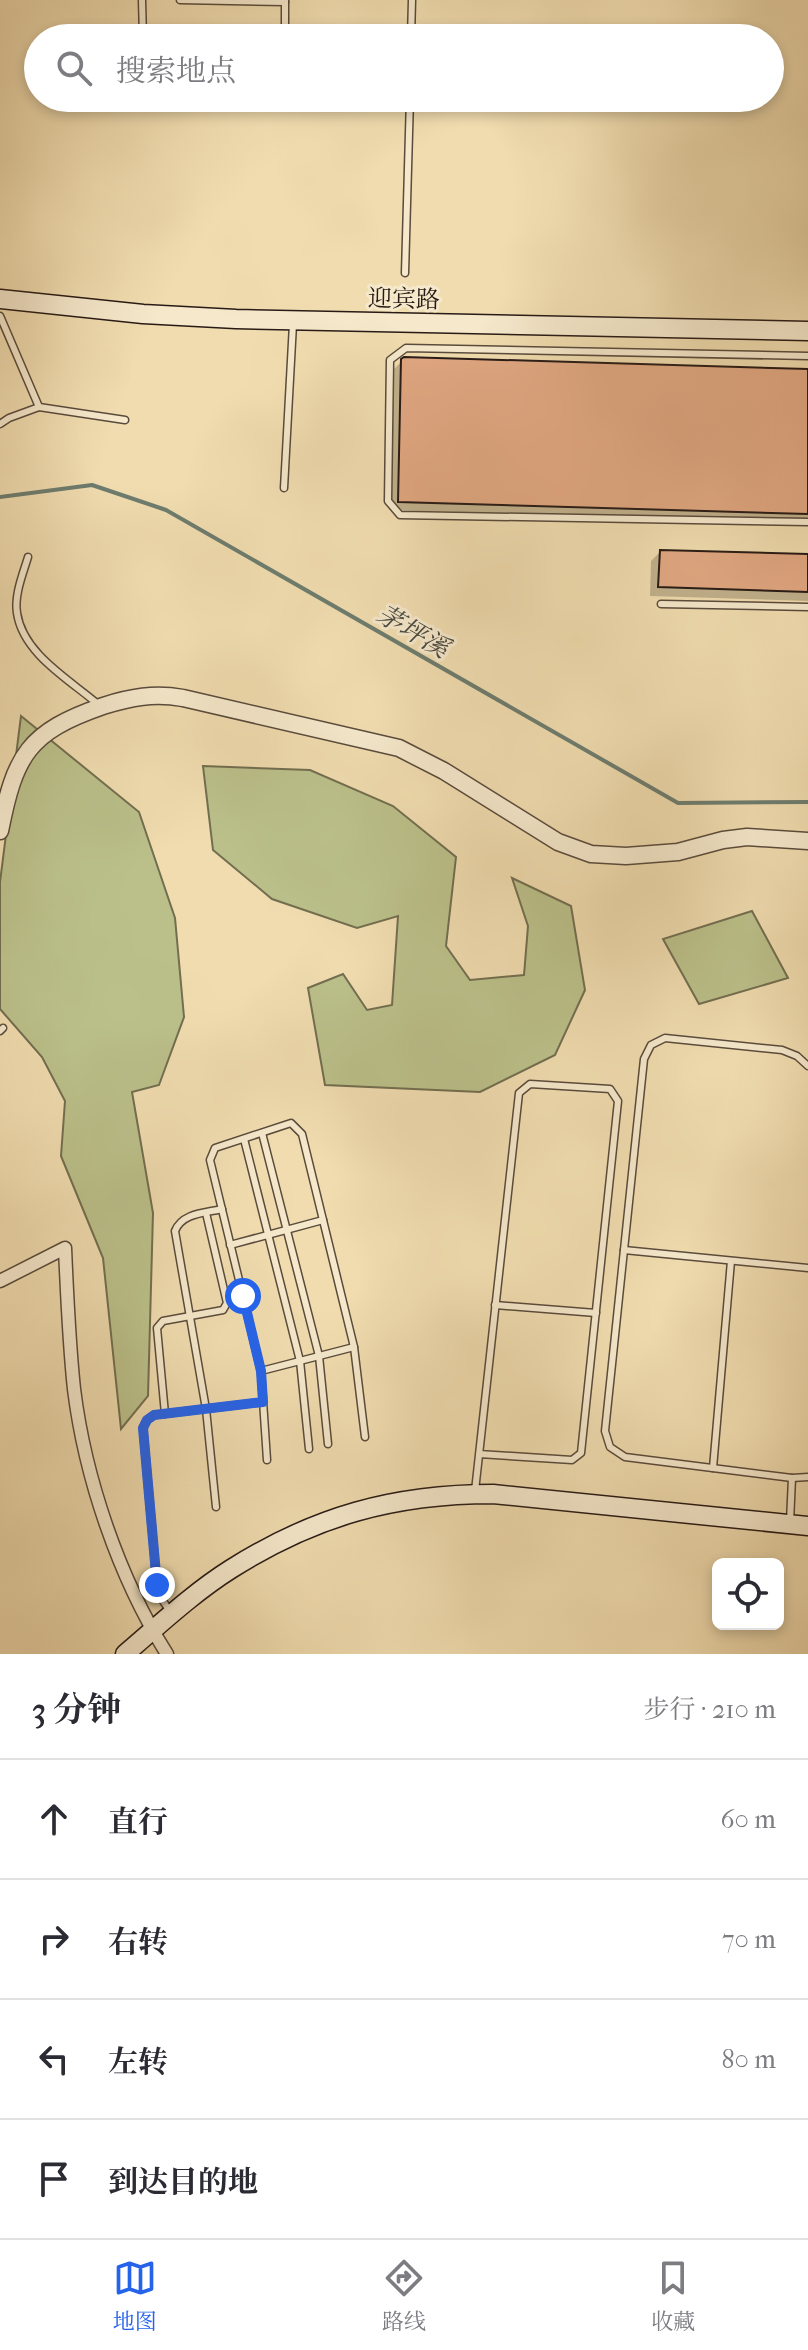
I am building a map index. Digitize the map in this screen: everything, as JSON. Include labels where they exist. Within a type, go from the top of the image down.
[{"type":"main road","name":"迎宾路","points":[[0,299],[190,318],[808,331]]},
{"type":"main road","points":[[125,1654],[229,1570],[269,1547],[311,1527],[401,1500],[447,1494],[493,1494],[799,1525]]},
{"type":"street","points":[[0,831],[10,787],[21,761],[39,738],[63,721],[129,698],[169,696],[399,748],[444,771],[558,842],[591,854],[626,856],[678,852],[747,837],[808,841]]},
{"type":"street","points":[[0,1281],[65,1248],[74,1391],[95,1488],[130,1585],[167,1654]]},
{"type":"lane","points":[[142,0],[143,24]]},
{"type":"lane","points":[[180,0],[285,1],[285,24]]},
{"type":"lane","points":[[411,24],[412,0]]},
{"type":"lane","points":[[405,273],[410,112]]},
{"type":"lane","points":[[0,316],[39,407]]},
{"type":"lane","points":[[284,488],[293,321]]},
{"type":"lane","points":[[808,356],[406,348],[390,360],[388,501],[400,515],[808,522]]},
{"type":"lane","points":[[0,424],[39,407],[125,420]]},
{"type":"lane","points":[[28,557],[16,611],[21,628],[30,645],[43,659],[102,707]]},
{"type":"lane","points":[[661,604],[808,607]]},
{"type":"lane","points":[[808,1066],[797,1056],[782,1050],[665,1038],[651,1045],[644,1059],[605,1431],[610,1447],[625,1457],[792,1478],[808,1477]]},
{"type":"lane","points":[[474,1494],[519,1093],[530,1084],[610,1089],[618,1101],[581,1453],[572,1460],[479,1454]]},
{"type":"lane","points":[[267,1460],[261,1371],[210,1160],[215,1148],[291,1123],[302,1134],[354,1347],[365,1437]]},
{"type":"lane","points":[[262,1133],[319,1356],[328,1444]]},
{"type":"lane","points":[[244,1139],[300,1361],[309,1449]]},
{"type":"lane","points":[[216,1507],[206,1409],[175,1231],[179,1222],[186,1217],[222,1209]]},
{"type":"lane","points":[[165,1414],[157,1328],[163,1321],[223,1310],[227,1303],[206,1213]]},
{"type":"lane","points":[[230,1245],[323,1220]]},
{"type":"lane","points":[[624,1250],[808,1268]]},
{"type":"lane","points":[[713,1468],[731,1261]]},
{"type":"lane","points":[[495,1305],[596,1313]]},
{"type":"lane","points":[[261,1371],[354,1347]]},
{"type":"lane","points":[[172,1614],[157,1585],[143,1428],[154,1415],[263,1402]]},
{"type":"lane","points":[[792,1478],[799,1525]]},
{"type":"green space","points":[[21,716],[139,812],[175,918],[184,1017],[159,1085],[132,1092],[153,1213],[148,1396],[121,1429],[103,1258],[61,1156],[65,1101],[42,1057],[0,1009],[0,882]]},
{"type":"green space","points":[[203,766],[310,770],[393,806],[456,857],[446,946],[470,980],[524,975],[528,926],[512,878],[571,906],[585,990],[555,1055],[480,1092],[325,1085],[308,988],[343,974],[367,1010],[392,1005],[398,916],[357,928],[272,899],[213,850]]},
{"type":"green space","points":[[752,911],[788,978],[699,1004],[663,939]]},
{"type":"building","points":[[401,359],[808,369],[808,514],[398,502]]},
{"type":"building","points":[[660,550],[808,554],[808,592],[658,587]]},
{"type":"waterway","name":"茅坪溪","points":[[0,497],[92,485],[166,510],[678,803],[808,802]]},
{"type":"route","points":[[157,1585],[143,1428],[154,1415],[263,1402],[261,1371],[243,1296]]}]
